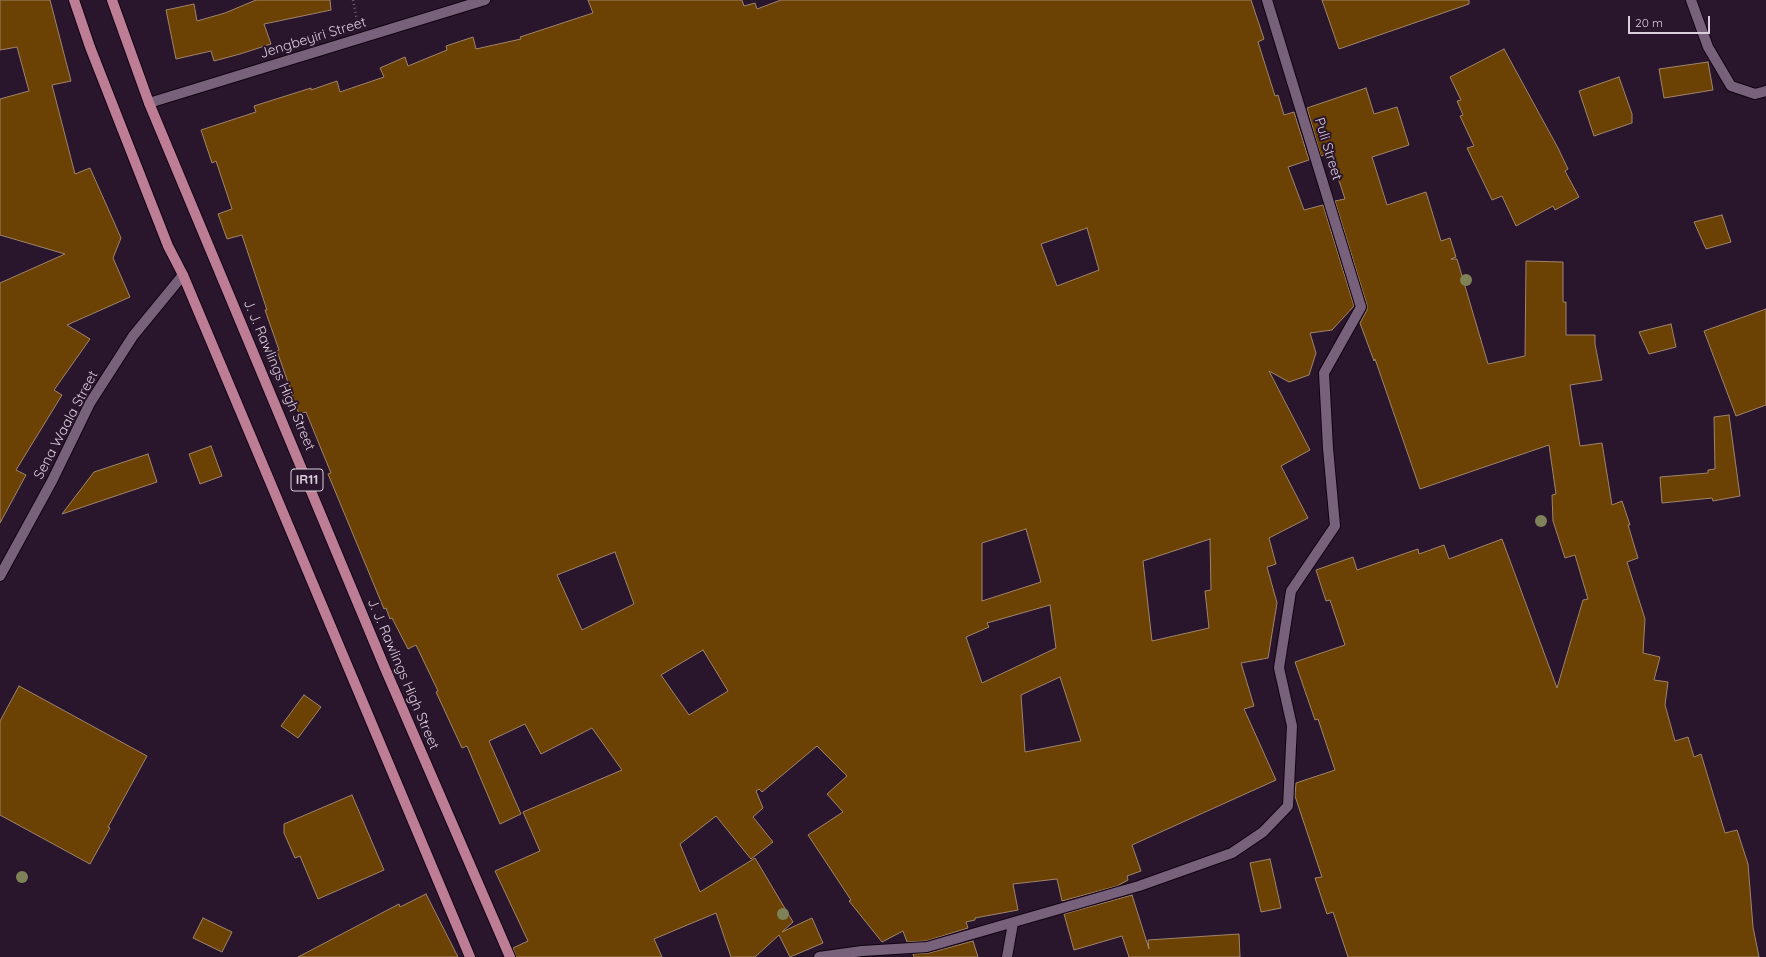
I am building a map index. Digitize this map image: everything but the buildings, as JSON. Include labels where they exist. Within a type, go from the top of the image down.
[{"type":"main road","name":"IR11","points":[[74,0],[90,47],[168,246],[183,275],[470,957]]},
{"type":"main road","name":"J. J. Rawlings High Street","points":[[112,0],[149,103],[381,659],[510,957]]},
{"type":"street","name":"Jengbeyiri Street","points":[[149,103],[485,0]]},
{"type":"street","name":"Puli Street","points":[[1013,922],[1139,886],[1232,853],[1263,832],[1288,806],[1292,726],[1279,668],[1291,591],[1335,526],[1328,448],[1324,373],[1361,306],[1267,0]]},
{"type":"street","points":[[1691,0],[1708,47],[1731,86],[1755,94],[1766,91]]},
{"type":"street","name":"Sena Waala Street","points":[[1,571],[52,481],[90,403],[133,336],[183,275]]},
{"type":"street","points":[[819,957],[862,951],[927,948],[1013,922],[1007,957]]}]
